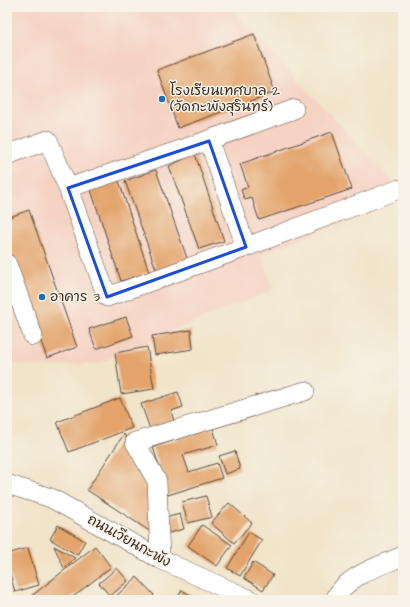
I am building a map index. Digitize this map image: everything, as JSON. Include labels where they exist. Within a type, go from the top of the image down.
[{"type":"street","points":[[68,188],[209,141],[294,110]]},
{"type":"street","points":[[7,155],[48,140],[68,188],[107,297],[246,247],[398,189]]},
{"type":"street","points":[[209,141],[246,247]]},
{"type":"street","points":[[7,264],[33,336]]},
{"type":"street","points":[[160,559],[157,481],[134,442],[305,392]]},
{"type":"street","name":"ถนนเวียนกะพัง","points":[[7,484],[51,498],[160,559],[251,600]]},
{"type":"street","points":[[335,600],[344,586],[363,574],[403,556]]},
{"type":"highlighted area","points":[[209,141],[246,247],[107,297],[68,188]]},
{"type":"shaded area","name":"โรงเรียนเทศบาล 2 (วัดกะพังสุรินทร์)","points":[[7,7],[230,7],[403,192],[403,198],[262,254],[273,290],[169,332],[100,363],[49,367],[7,363]]},
{"type":"building","points":[[254,34],[275,92],[178,128],[157,70]]},
{"type":"building","points":[[332,132],[352,189],[259,220],[252,198],[245,200],[241,190],[248,187],[240,164]]},
{"type":"building","points":[[195,154],[224,241],[199,249],[169,166]]},
{"type":"building","points":[[156,170],[188,261],[157,272],[125,181]]},
{"type":"building","points":[[118,178],[149,272],[121,281],[90,187]]},
{"type":"building","name":"อาคาร 3","points":[[29,210],[77,347],[47,358],[7,248],[7,218]]},
{"type":"building","points":[[126,317],[133,336],[96,349],[89,329]]},
{"type":"building","points":[[191,330],[193,349],[155,355],[152,336]]},
{"type":"building","points":[[147,347],[154,389],[121,394],[115,353]]},
{"type":"building","points":[[178,392],[183,407],[171,411],[174,421],[150,429],[141,404]]},
{"type":"building","points":[[120,398],[132,428],[69,452],[57,422]]},
{"type":"building","points":[[213,428],[218,445],[183,455],[189,472],[217,463],[222,478],[168,495],[153,447]]},
{"type":"building","points":[[124,434],[150,485],[154,534],[87,490]]},
{"type":"building","points":[[235,451],[240,469],[225,474],[219,456]]},
{"type":"building","points":[[206,496],[212,517],[188,523],[182,502]]},
{"type":"building","points":[[229,503],[252,523],[234,543],[211,523]]},
{"type":"building","points":[[180,514],[184,529],[169,533],[165,518]]},
{"type":"building","points":[[58,525],[85,541],[77,555],[50,539]]},
{"type":"building","points":[[202,525],[232,545],[217,566],[188,546]]},
{"type":"building","points":[[249,532],[262,540],[240,576],[227,568]]},
{"type":"building","points":[[54,546],[75,558],[64,568]]},
{"type":"building","points":[[95,546],[111,567],[69,600],[31,600],[29,598]]},
{"type":"building","points":[[28,548],[39,585],[15,592],[7,563],[7,554]]},
{"type":"building","points":[[253,562],[273,575],[263,590],[244,578]]},
{"type":"building","points":[[117,568],[128,581],[110,596],[99,583]]},
{"type":"building","points":[[137,577],[154,595],[150,600],[118,600],[115,597]]},
{"type":"building","points":[[182,590],[198,600],[176,600]]},
{"type":"place","name":"โรงเรียนเทศบาล 2 (วัดกะพังสุรินทร์)","points":[[162,99]]},
{"type":"place","name":"อาคาร 3","points":[[42,297]]}]
